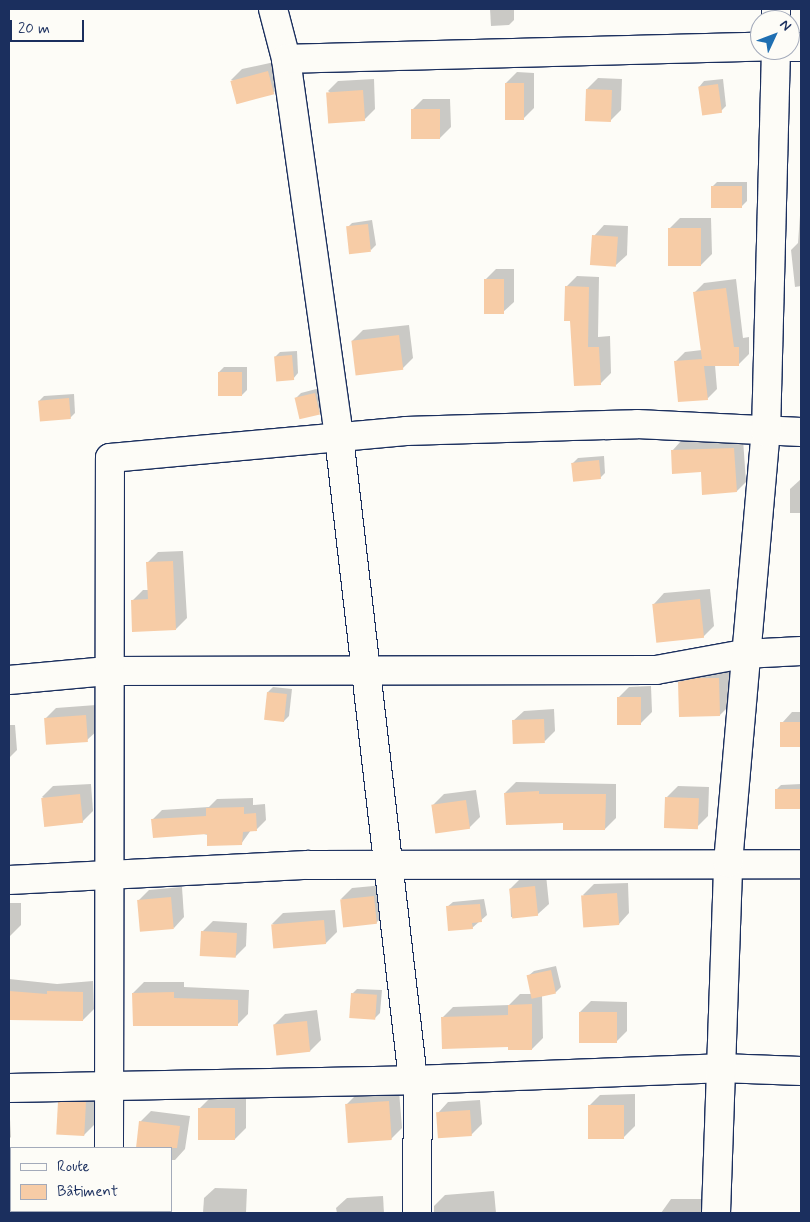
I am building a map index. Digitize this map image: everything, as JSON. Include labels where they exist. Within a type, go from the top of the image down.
[{"type":"street","points":[[273,9],[286,60],[339,437],[364,670],[416,1080],[417,1213]]},
{"type":"street","points":[[286,60],[750,47]]},
{"type":"street","points":[[716,1213],[728,863],[744,654],[766,432],[776,60]]},
{"type":"street","points":[[109,1147],[108,671],[110,458],[406,431],[637,424],[766,432],[801,432]]},
{"type":"street","points":[[9,680],[108,671],[656,670],[744,654],[801,651]]},
{"type":"street","points":[[9,880],[308,865],[801,864]]},
{"type":"street","points":[[9,1088],[416,1080],[720,1068],[801,1071]]},
{"type":"building","points":[[268,71],[274,94],[237,104],[230,81]]},
{"type":"building","points":[[505,83],[524,83],[524,120],[505,120]]},
{"type":"building","points":[[718,84],[722,113],[702,116],[698,87]]},
{"type":"building","points":[[586,89],[612,90],[611,122],[585,121]]},
{"type":"building","points":[[363,90],[365,121],[328,124],[326,93]]},
{"type":"building","points":[[411,109],[440,109],[440,139],[411,139]]},
{"type":"building","points":[[711,186],[742,186],[742,208],[711,208]]},
{"type":"building","points":[[368,224],[371,252],[349,254],[346,226]]},
{"type":"building","points":[[668,228],[701,228],[701,266],[668,266]]},
{"type":"building","points":[[592,235],[618,237],[616,267],[590,265]]},
{"type":"building","points":[[484,279],[504,279],[504,314],[484,314]]},
{"type":"building","points":[[565,286],[589,287],[588,347],[599,347],[601,385],[574,386],[570,321],[564,321]]},
{"type":"building","points":[[726,288],[734,347],[739,347],[739,366],[704,366],[708,400],[678,402],[674,361],[702,359],[693,292]]},
{"type":"building","points":[[399,335],[403,370],[356,376],[351,341]]},
{"type":"building","points":[[292,355],[294,380],[276,381],[274,357]]},
{"type":"building","points":[[218,372],[242,372],[242,396],[218,396]]},
{"type":"building","points":[[315,393],[320,414],[299,419],[295,398]]},
{"type":"building","points":[[69,398],[71,419],[40,422],[38,401]]},
{"type":"building","points":[[734,448],[737,492],[702,495],[701,472],[672,474],[671,450]]},
{"type":"building","points":[[599,460],[601,479],[573,482],[571,463]]},
{"type":"building","points":[[173,561],[176,630],[132,632],[131,600],[148,599],[146,562]]},
{"type":"building","points":[[700,599],[704,638],[656,643],[652,604]]},
{"type":"building","points":[[698,678],[719,678],[720,716],[679,717],[678,682]]},
{"type":"building","points":[[267,692],[287,694],[284,722],[264,720]]},
{"type":"building","points":[[617,697],[641,697],[641,725],[617,725]]},
{"type":"building","points":[[86,715],[88,742],[46,745],[44,718]]},
{"type":"building","points":[[544,719],[545,743],[513,744],[512,720]]},
{"type":"building","points":[[780,722],[801,722],[801,747],[780,747]]},
{"type":"building","points":[[775,789],[801,789],[801,809],[775,809]]},
{"type":"building","points":[[539,791],[539,794],[606,794],[605,830],[563,830],[563,823],[506,825],[504,793]]},
{"type":"building","points":[[80,794],[83,823],[44,827],[41,798]]},
{"type":"building","points":[[665,797],[699,798],[698,829],[664,828]]},
{"type":"building","points":[[466,800],[470,829],[435,834],[431,805]]},
{"type":"building","points":[[244,807],[244,814],[256,813],[257,831],[243,832],[242,845],[207,846],[207,834],[153,838],[151,819],[206,816],[206,808]]},
{"type":"building","points":[[535,886],[538,916],[512,919],[509,889]]},
{"type":"building","points":[[617,893],[619,925],[583,927],[581,896]]},
{"type":"building","points":[[374,896],[377,924],[343,927],[340,900]]},
{"type":"building","points":[[171,897],[174,929],[140,932],[137,900]]},
{"type":"building","points":[[480,904],[482,922],[472,923],[473,929],[448,931],[446,906]]},
{"type":"building","points":[[324,920],[326,944],[273,949],[271,925]]},
{"type":"building","points":[[201,931],[237,933],[236,958],[200,956]]},
{"type":"building","points":[[551,970],[556,993],[532,999],[527,975]]},
{"type":"building","points":[[9,991],[47,994],[47,991],[83,992],[83,1021],[9,1020]]},
{"type":"building","points":[[174,992],[174,998],[238,1000],[238,1026],[133,1026],[132,993]]},
{"type":"building","points":[[351,993],[377,995],[375,1020],[349,1018]]},
{"type":"building","points":[[532,1004],[532,1050],[508,1050],[508,1047],[442,1049],[441,1017],[508,1015],[508,1005]]},
{"type":"building","points":[[579,1012],[617,1012],[617,1043],[579,1043]]},
{"type":"building","points":[[307,1021],[310,1052],[276,1055],[273,1025]]},
{"type":"building","points":[[58,1101],[86,1102],[84,1136],[56,1134]]},
{"type":"building","points":[[389,1101],[392,1140],[348,1143],[345,1104]]},
{"type":"building","points":[[588,1105],[624,1105],[624,1139],[588,1139]]},
{"type":"building","points":[[198,1108],[235,1108],[235,1140],[198,1140]]},
{"type":"building","points":[[470,1110],[472,1136],[438,1138],[436,1112]]},
{"type":"building","points":[[139,1121],[180,1126],[177,1148],[136,1147]]}]
